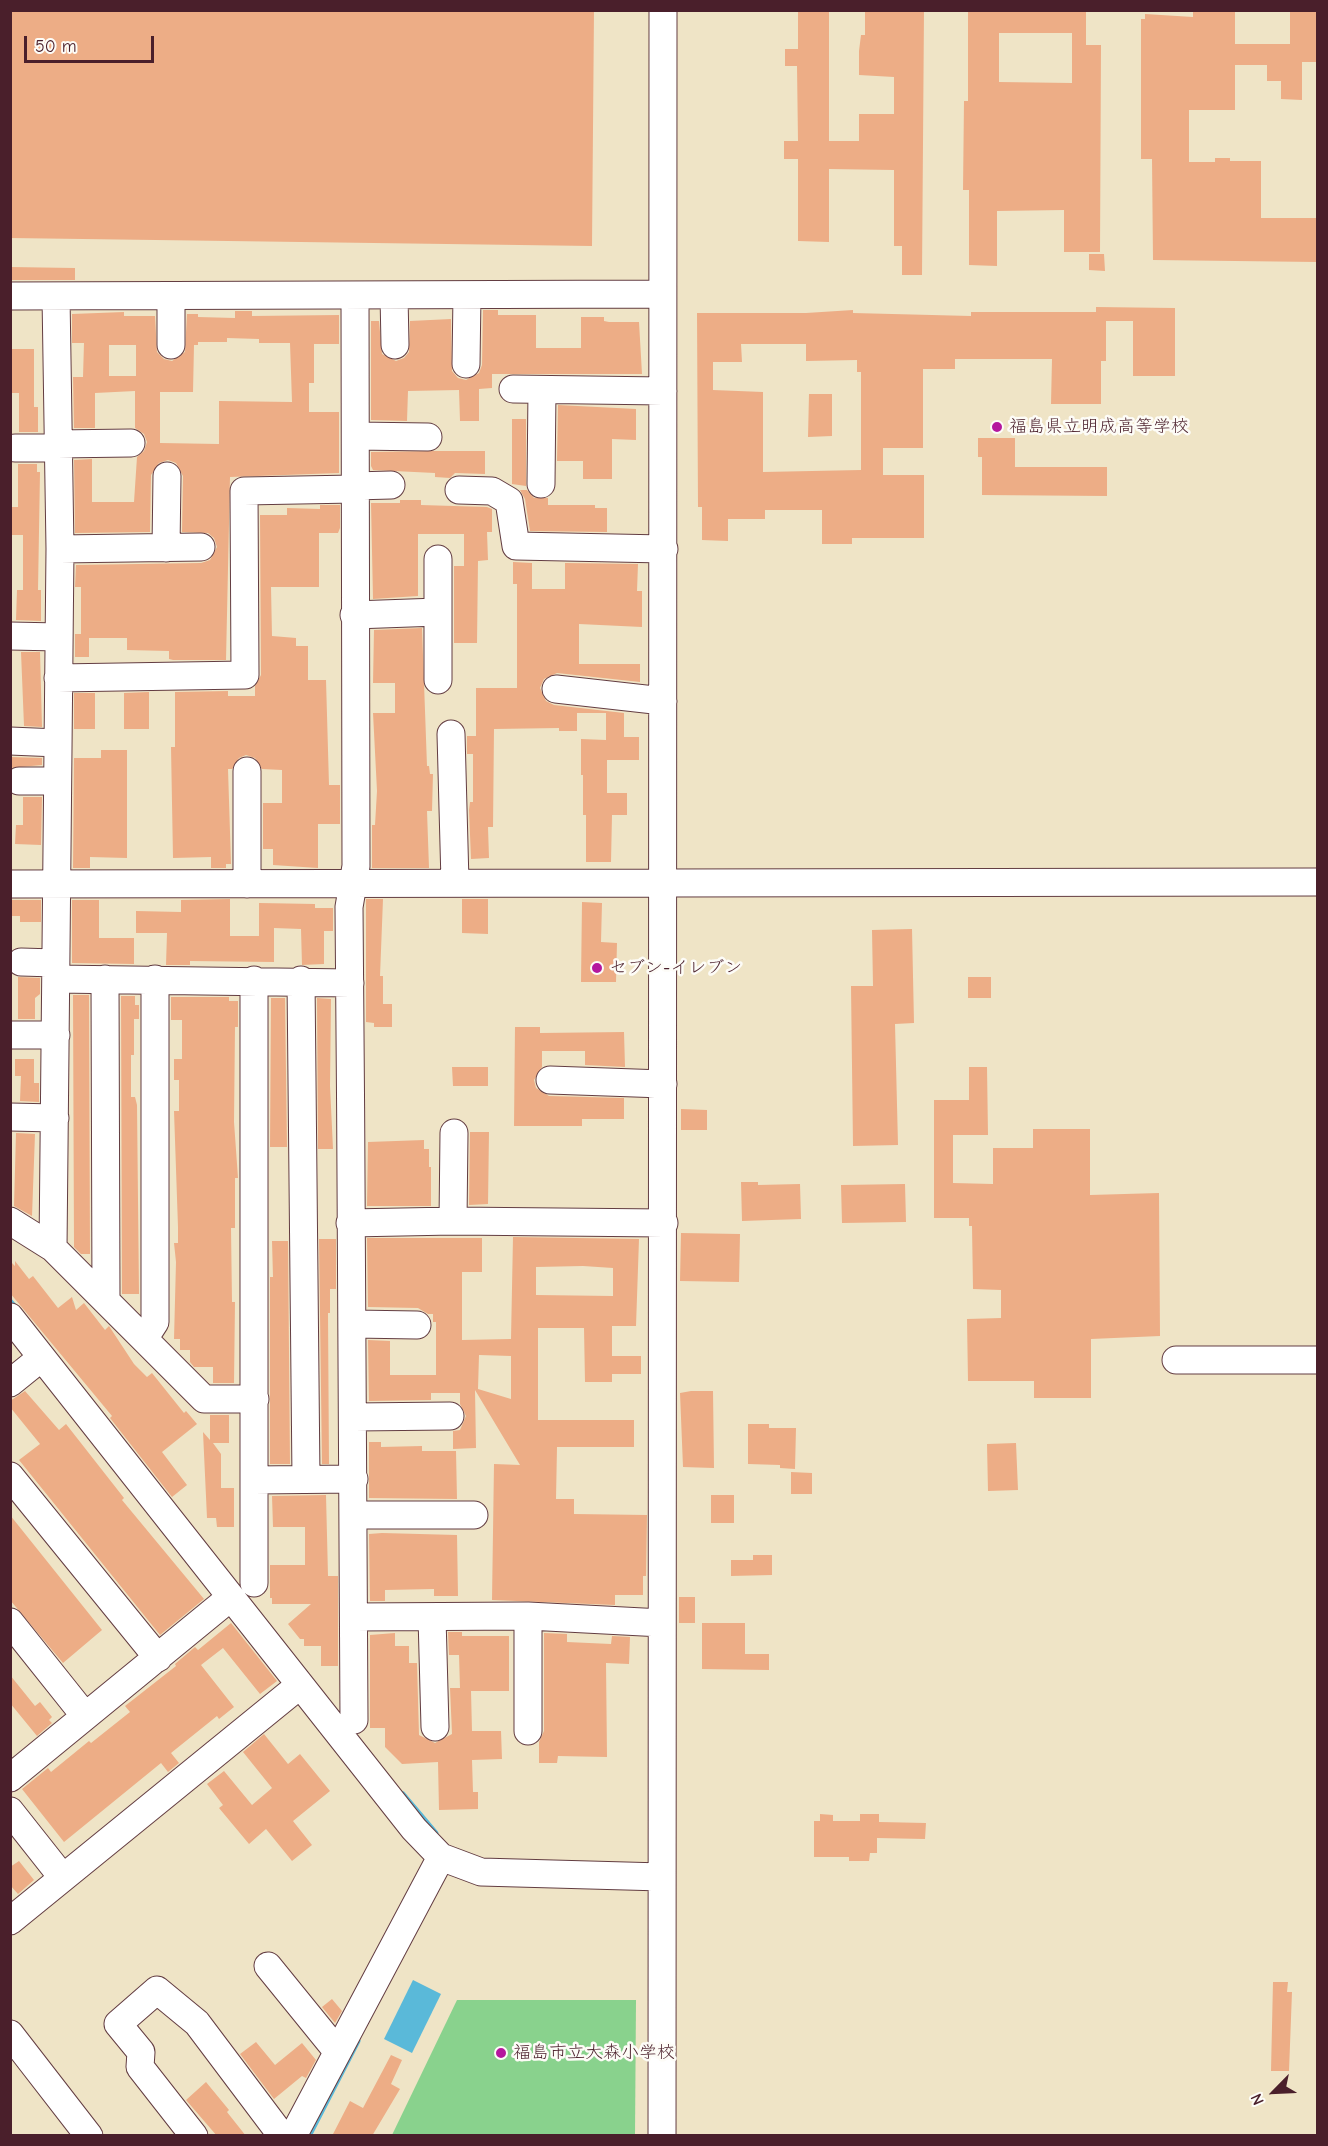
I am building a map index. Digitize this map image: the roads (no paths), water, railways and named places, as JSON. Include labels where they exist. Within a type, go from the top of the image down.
[{"type":"street","points":[[662,2136],[663,10]]},
{"type":"street","points":[[10,296],[662,294]]},
{"type":"street","points":[[354,1720],[354,1324],[350,1223],[350,907],[354,884],[356,295]]},
{"type":"street","points":[[394,295],[395,345]]},
{"type":"street","points":[[466,364],[467,295]]},
{"type":"street","points":[[53,1248],[60,549],[56,296]]},
{"type":"street","points":[[171,296],[171,345]]},
{"type":"street","points":[[513,388],[663,391]]},
{"type":"street","points":[[542,484],[543,390]]},
{"type":"street","points":[[356,436],[428,437]]},
{"type":"street","points":[[15,448],[131,443]]},
{"type":"street","points":[[166,548],[167,476]]},
{"type":"street","points":[[58,678],[245,675],[244,491],[391,485]]},
{"type":"street","points":[[459,490],[492,491],[509,501],[516,546],[664,549]]},
{"type":"street","points":[[60,549],[201,547]]},
{"type":"street","points":[[438,559],[438,680]]},
{"type":"street","points":[[354,615],[438,612]]},
{"type":"street","points":[[10,636],[59,637]]},
{"type":"street","points":[[555,689],[663,701]]},
{"type":"street","points":[[451,734],[455,882]]},
{"type":"street","points":[[10,741],[58,743]]},
{"type":"street","points":[[247,771],[247,884]]},
{"type":"street","points":[[19,781],[57,781]]},
{"type":"street","points":[[10,884],[1317,882]]},
{"type":"street","points":[[21,962],[56,971],[105,979],[301,980],[350,983]]},
{"type":"street","points":[[105,979],[106,1301]]},
{"type":"street","points":[[144,1339],[155,1322],[155,979]]},
{"type":"street","points":[[254,980],[254,1583]]},
{"type":"street","points":[[301,980],[306,1479]]},
{"type":"street","points":[[10,1035],[56,1035]]},
{"type":"street","points":[[550,1080],[663,1084]]},
{"type":"street","points":[[10,1117],[55,1118]]},
{"type":"street","points":[[453,1221],[454,1132]]},
{"type":"street","points":[[10,1221],[53,1248],[204,1399],[255,1400]]},
{"type":"street","points":[[350,1223],[453,1221],[664,1223]]},
{"type":"street","points":[[10,1317],[414,1829],[441,1857],[481,1872],[662,1877]]},
{"type":"street","points":[[354,1324],[417,1325]]},
{"type":"street","points":[[10,1383],[41,1358]]},
{"type":"street","points":[[1176,1360],[1317,1360]]},
{"type":"street","points":[[354,1417],[450,1416]]},
{"type":"street","points":[[10,1476],[158,1658]]},
{"type":"street","points":[[254,1480],[354,1479]]},
{"type":"street","points":[[354,1515],[474,1515]]},
{"type":"street","points":[[10,1778],[231,1597]]},
{"type":"street","points":[[354,1617],[528,1616],[662,1623]]},
{"type":"street","points":[[528,1616],[528,1731]]},
{"type":"street","points":[[432,1617],[435,1727]]},
{"type":"street","points":[[10,1622],[86,1716]]},
{"type":"street","points":[[10,1921],[300,1685]]},
{"type":"street","points":[[10,1811],[63,1878]]},
{"type":"street","points":[[293,2136],[441,1857]]},
{"type":"street","points":[[268,1966],[338,2051]]},
{"type":"street","points":[[194,2136],[140,2067],[141,2052],[118,2024],[157,1990],[197,2023],[282,2136]]},
{"type":"street","points":[[10,2034],[89,2136]]},
{"type":"water","points":[[413,1980],[441,1994],[412,2053],[384,2039]]},
{"type":"waterway","points":[[10,1301],[18,1310]]},
{"type":"waterway","points":[[403,1794],[436,1833]]},
{"type":"waterway","points":[[309,2136],[358,2041]]},
{"type":"place","name":"福島県立明成高等学校","points":[[997,427]]},
{"type":"place","name":"セブン-イレブン","points":[[597,968]]},
{"type":"place","name":"福島市立大森小学校","points":[[501,2053]]}]
